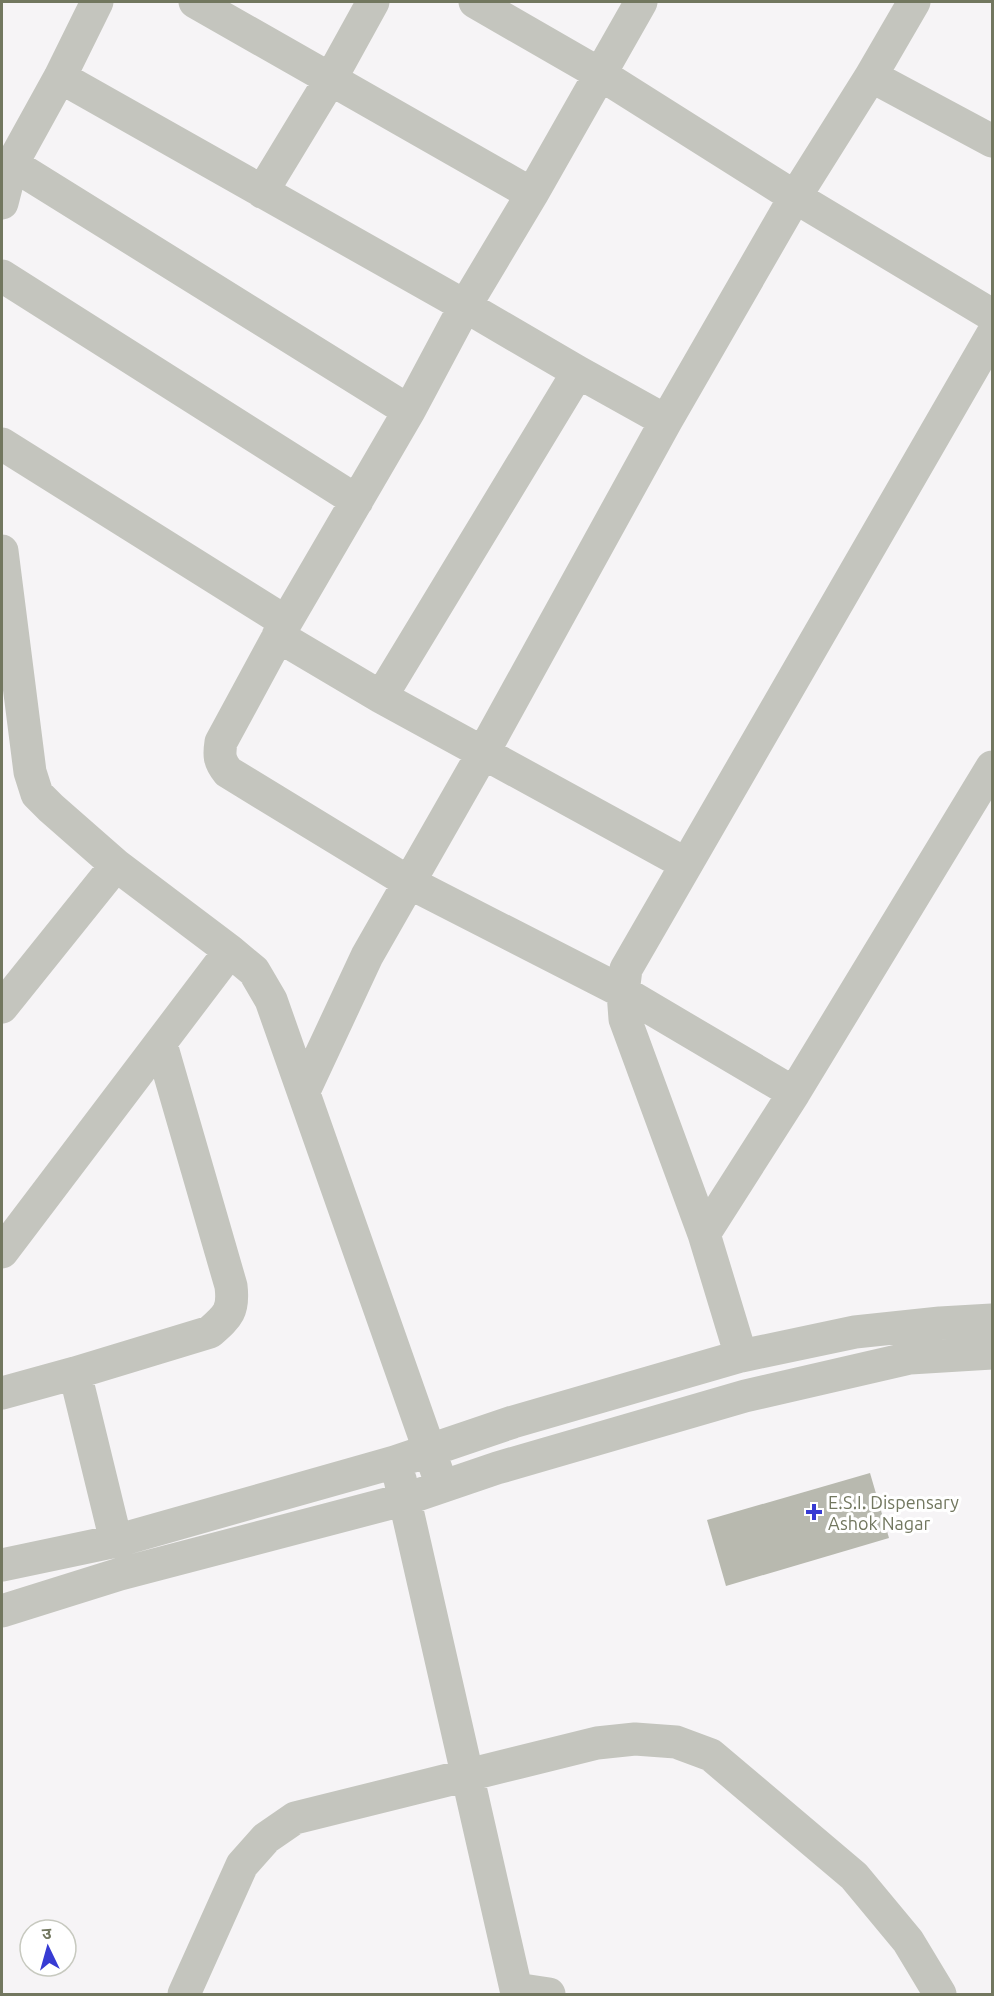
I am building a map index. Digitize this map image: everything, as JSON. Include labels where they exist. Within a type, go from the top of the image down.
[{"type":"street","points":[[2,203],[12,164],[98,2]]},
{"type":"street","points":[[195,2],[531,195]]},
{"type":"street","points":[[262,192],[330,80],[373,2]]},
{"type":"street","points":[[475,2],[600,74],[795,197],[993,315]]},
{"type":"street","points":[[641,2],[465,306],[409,411],[282,629],[221,741],[219,756],[221,764],[228,772],[410,883],[623,992],[794,1093]]},
{"type":"street","points":[[304,1091],[367,956],[483,753],[666,421],[795,197],[871,76],[914,2]]},
{"type":"street","points":[[871,76],[993,141]]},
{"type":"street","points":[[60,77],[666,421]]},
{"type":"street","points":[[12,164],[409,411]]},
{"type":"street","points":[[2,276],[357,501]]},
{"type":"street","points":[[741,1356],[704,1234],[625,1019],[623,992],[626,969],[993,335]]},
{"type":"street","points":[[381,697],[578,372]]},
{"type":"street","points":[[2,444],[381,697],[686,864]]},
{"type":"street","points":[[2,551],[30,772],[37,794],[116,865],[254,971],[271,1000],[442,1486]]},
{"type":"street","points":[[704,1234],[794,1093],[993,767]]},
{"type":"street","points":[[2,1007],[116,865]]},
{"type":"street","points":[[2,1251],[230,951]]},
{"type":"street","points":[[2,1393],[210,1332],[224,1319],[233,1303],[231,1286],[161,1044]]},
{"type":"street","points":[[2,1565],[116,1541],[395,1462],[513,1422],[741,1356],[855,1332],[993,1320]]},
{"type":"street","points":[[2,1611],[120,1574],[406,1499],[442,1486],[745,1396],[910,1358],[993,1353]]},
{"type":"street","points":[[75,1373],[116,1541]]},
{"type":"street","points":[[395,1462],[406,1499],[513,1992],[549,1995]]},
{"type":"street","points":[[184,1995],[242,1866],[266,1838],[295,1818],[597,1743],[635,1739],[676,1742],[711,1755],[854,1876],[908,1941],[940,1995]]},
{"type":"building","points":[[870,1473],[889,1538],[726,1586],[707,1520]]},
{"type":"place","name":"E.S.I. Dispensary Ashok Nagar","points":[[814,1512]]}]
